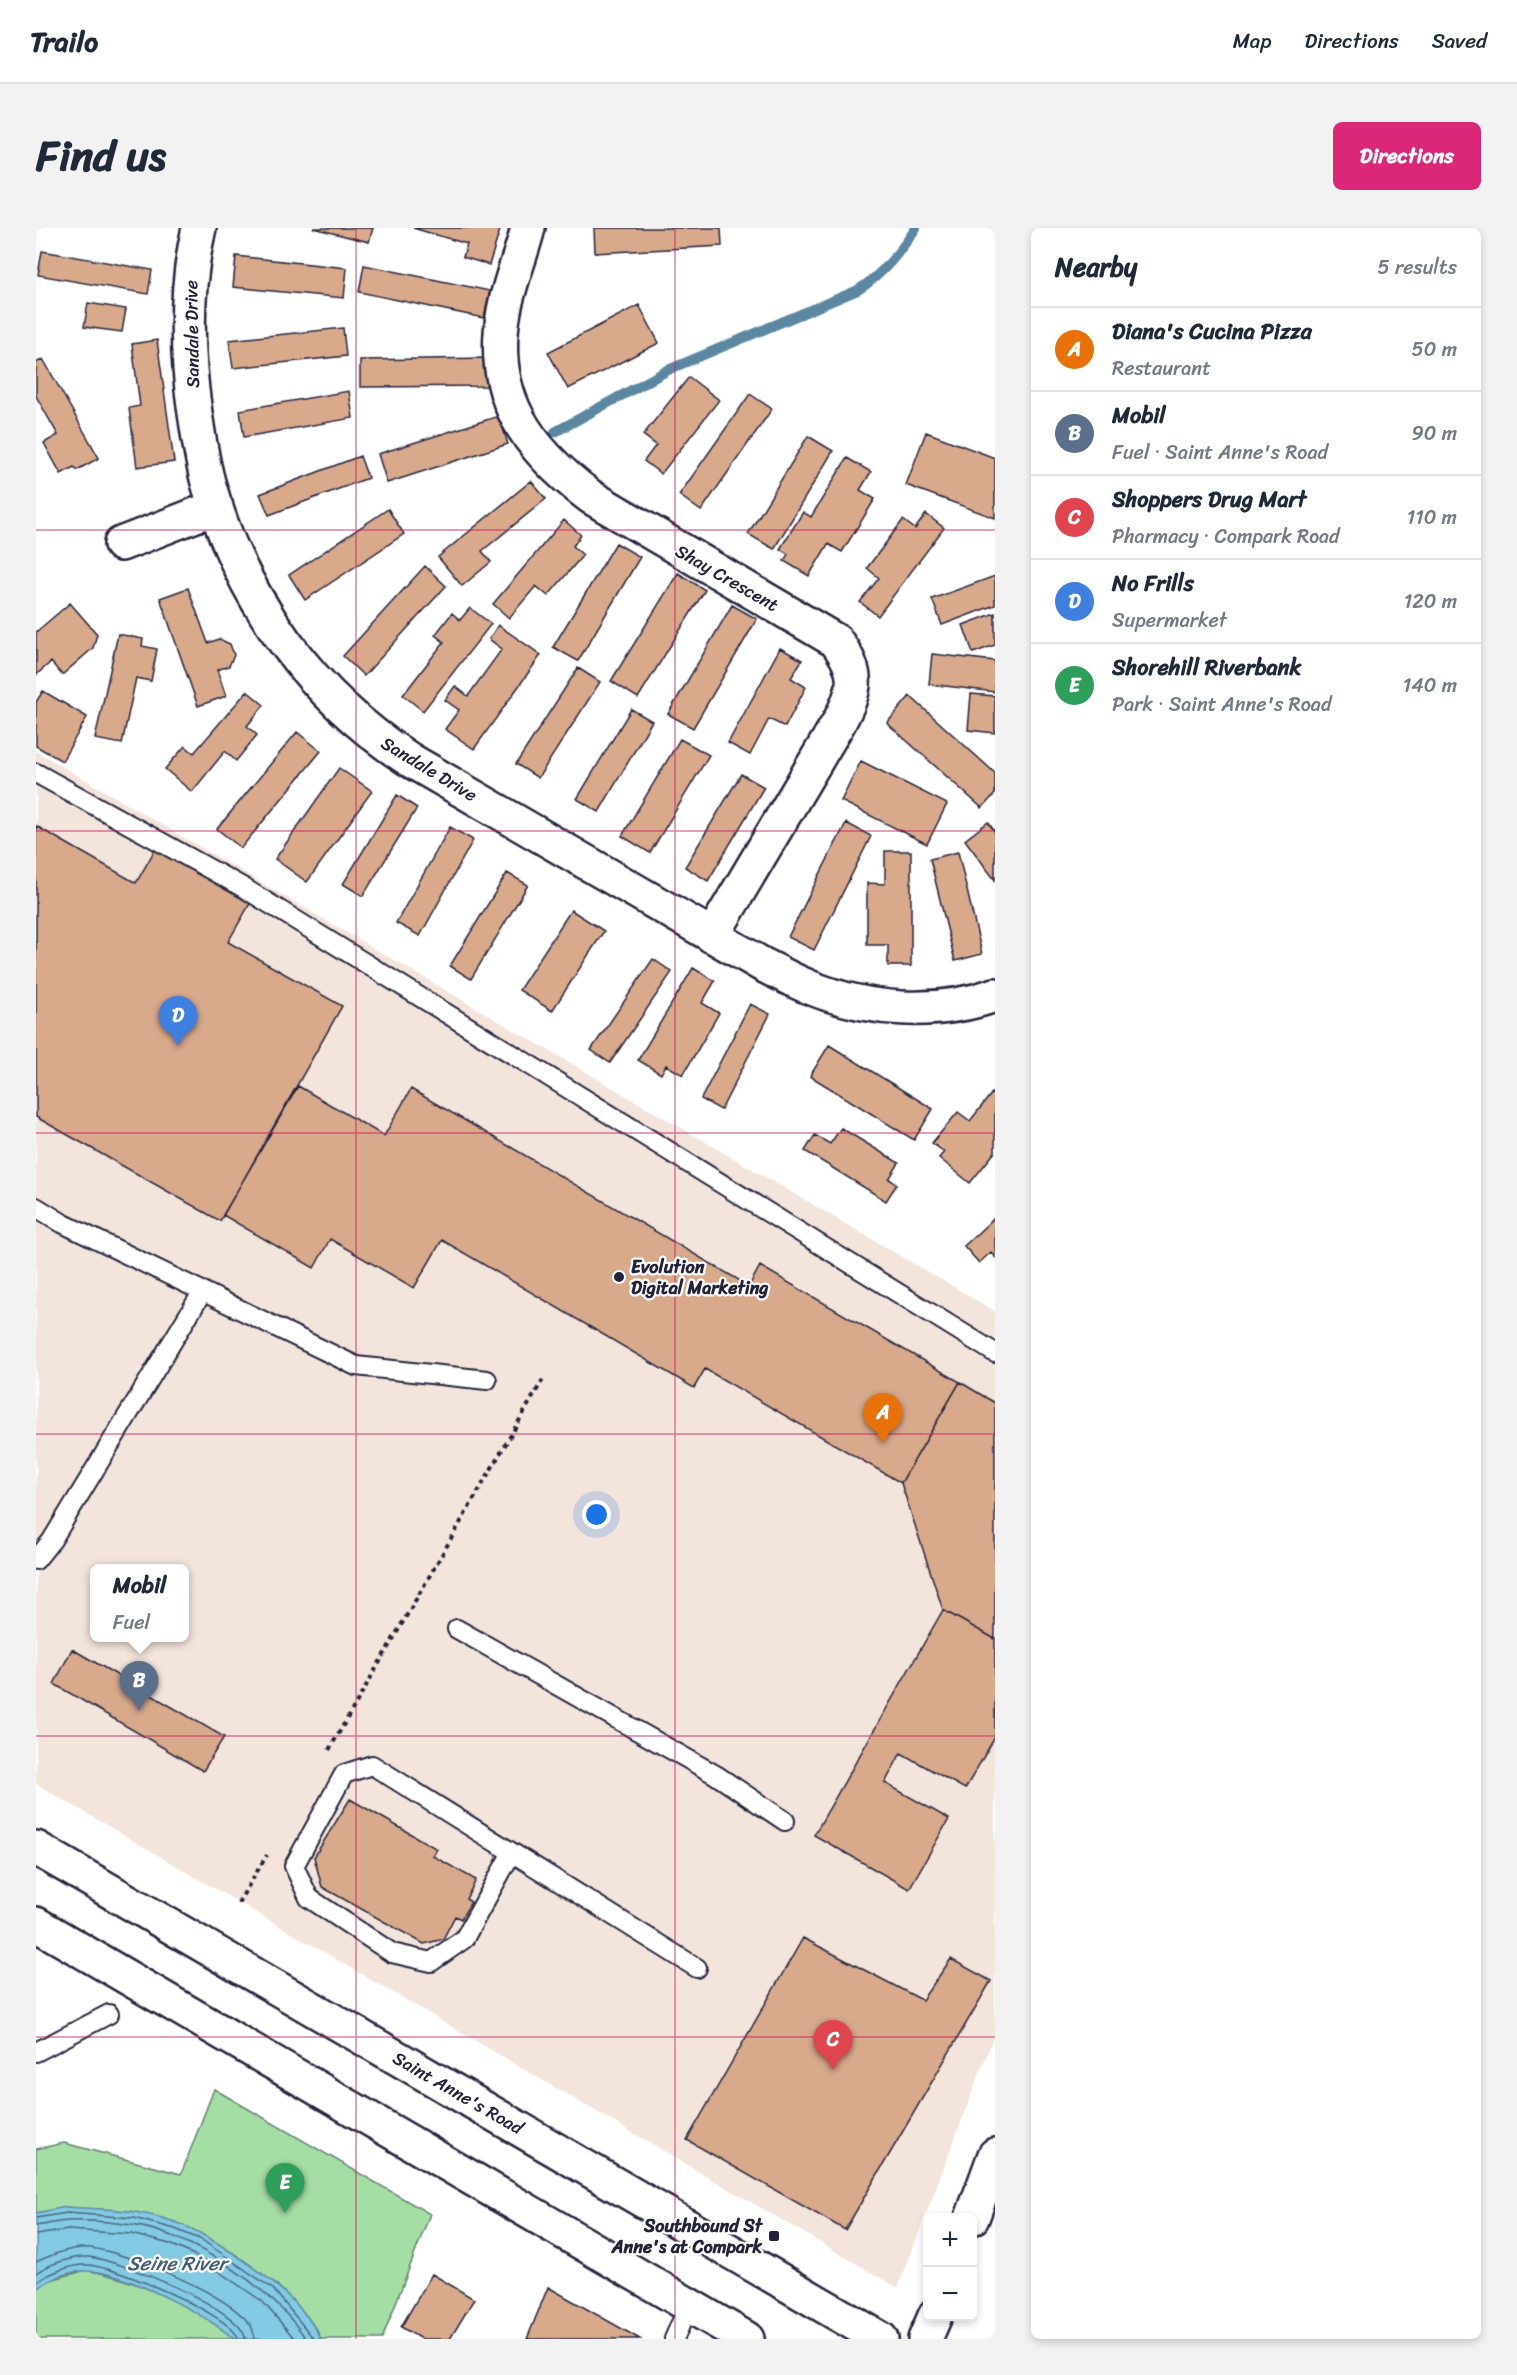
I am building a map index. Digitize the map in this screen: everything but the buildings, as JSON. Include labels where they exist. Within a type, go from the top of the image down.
[{"type":"street","name":"Sandale Drive","points":[[199,228],[192,258],[190,376],[209,488],[225,534],[247,582],[276,632],[308,673],[378,739],[712,936],[763,965],[809,987],[850,1001],[895,1008],[935,1008],[995,996]]},
{"type":"street","name":"Shay Crescent","points":[[528,228],[504,311],[500,344],[502,375],[509,402],[525,430],[563,476],[591,497],[836,641],[849,659],[855,678],[850,699],[839,722],[712,936]]},
{"type":"street","points":[[121,544],[216,507]]},
{"type":"street","name":"Saint Anne's Road","points":[[36,1848],[881,2339]]},
{"type":"street","points":[[36,1924],[747,2339]]},
{"type":"street","points":[[973,2213],[995,2155]]},
{"type":"street","points":[[925,2339],[932,2321]]},
{"type":"lane","points":[[36,773],[244,888],[995,1353]]},
{"type":"lane","points":[[36,1207],[203,1292],[357,1366],[487,1380]]},
{"type":"lane","points":[[36,1560],[52,1540],[203,1292]]},
{"type":"lane","points":[[457,1629],[716,1775],[784,1821]]},
{"type":"lane","points":[[511,1854],[464,1939],[431,1962],[392,1953],[309,1898],[294,1866],[344,1774],[372,1765],[511,1854],[542,1870],[697,1968]]},
{"type":"lane","points":[[36,2052],[109,2014]]},
{"type":"lane","points":[[674,2339],[689,2305]]},
{"type":"path","points":[[328,1750],[545,1376]]},
{"type":"path","points":[[238,1903],[268,1852]]},
{"type":"shaded area","points":[[36,751],[995,1311],[995,2033],[927,2213],[923,2213],[923,2222],[898,2288],[36,1784]]},
{"type":"green space","points":[[214,2089],[430,2214],[382,2339],[321,2339],[317,2330],[277,2285],[66,2207],[36,2213],[36,2149],[64,2143],[181,2174]]},
{"type":"green space","points":[[86,2270],[124,2280],[164,2296],[203,2316],[234,2339],[36,2339],[36,2289],[47,2281]]},
{"type":"water","name":"Seine River","points":[[66,2207],[144,2214],[172,2221],[197,2232],[254,2267],[270,2280],[300,2309],[321,2339],[234,2339],[205,2318],[164,2296],[104,2273],[75,2272],[54,2279],[36,2289],[36,2213]]},
{"type":"waterway","points":[[555,432],[670,369],[858,290],[890,262],[916,228]]},
{"type":"place","name":"No Frills","points":[[178,1046]]},
{"type":"place","name":"Evolution Digital Marketing","points":[[619,1277]]},
{"type":"place","name":"Diana's Cucina Pizza","points":[[883,1443]]},
{"type":"place","name":"Mobil","points":[[139,1711]]},
{"type":"place","name":"Shoppers Drug Mart","points":[[833,2070]]},
{"type":"place","name":"Shorehill Riverbank","points":[[285,2213]]},
{"type":"place","name":"Southbound St Anne's at Compark","points":[[774,2236]]}]
